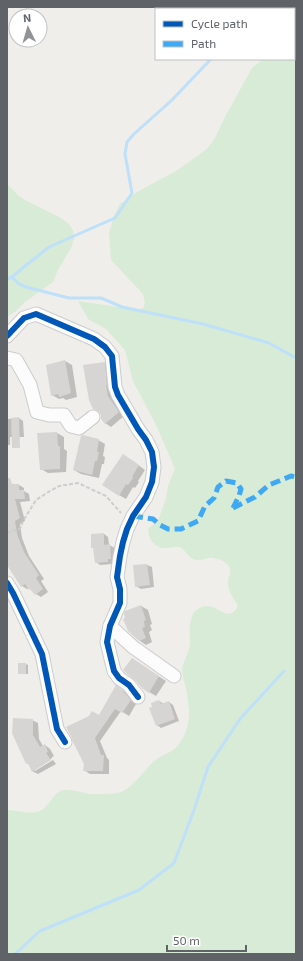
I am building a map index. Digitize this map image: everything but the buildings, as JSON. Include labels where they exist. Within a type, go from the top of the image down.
[{"type":"street","points":[[7,336],[24,318],[36,314],[94,339],[105,347],[112,356],[115,387],[118,395],[152,452],[154,468],[152,482],[146,497],[133,516],[127,529],[120,556],[117,577],[120,590],[120,602],[110,626],[107,642],[114,671],[119,678],[129,685],[138,698]]},
{"type":"street","points":[[7,358],[16,360],[30,386],[37,412],[49,415],[64,415],[71,426],[79,428],[93,417]]},
{"type":"street","points":[[7,583],[42,654],[57,729],[65,742]]},
{"type":"street","points":[[110,626],[133,648],[174,676]]},
{"type":"path","points":[[7,533],[20,529],[23,521],[36,500],[59,486],[78,483],[106,496],[122,515],[133,516]]},
{"type":"green space","points":[[296,35],[296,954],[7,954],[7,810],[28,812],[40,811],[57,793],[64,790],[93,794],[118,793],[132,785],[160,757],[175,749],[184,736],[189,718],[188,699],[182,670],[190,645],[190,627],[193,614],[199,608],[207,606],[213,607],[226,614],[230,614],[234,612],[238,606],[228,587],[230,569],[225,563],[213,558],[199,560],[193,559],[179,547],[159,547],[153,543],[149,537],[148,529],[158,521],[166,498],[168,486],[175,469],[157,427],[133,381],[125,350],[106,329],[88,319],[78,301],[137,310],[143,308],[145,303],[143,294],[111,260],[109,233],[114,216],[120,204],[137,192],[176,171],[207,149],[215,138],[252,68],[262,60],[295,60]]},
{"type":"green space","points":[[7,184],[19,196],[61,218],[69,224],[73,231],[74,239],[71,248],[53,282],[7,317]]},
{"type":"waterway","points":[[7,279],[12,277],[49,247],[115,218],[132,193],[125,154],[127,142],[172,100],[210,60]]},
{"type":"waterway","points":[[12,277],[19,284],[26,287],[69,298],[101,298],[122,307],[203,324],[269,343],[296,358]]},
{"type":"waterway","points":[[15,954],[40,931],[139,890],[174,863],[208,767],[240,719],[284,671]]},
{"type":"marked path","points":[[233,508],[255,497],[269,485],[291,476],[296,477]]},
{"type":"marked path","points":[[133,516],[153,519],[168,529],[181,529],[198,521],[205,506],[214,498],[218,487],[226,481],[237,483],[241,489],[233,508]]},
{"type":"cycle path","points":[[7,336],[24,318],[36,314],[94,339],[105,347],[112,356],[115,387],[118,395],[152,452],[154,467],[152,482],[146,497],[133,516],[123,542],[117,577],[120,589],[120,603],[110,626],[107,642],[114,671],[119,678],[129,685],[138,697]]},
{"type":"cycle path","points":[[7,583],[42,654],[57,729],[65,742]]}]
